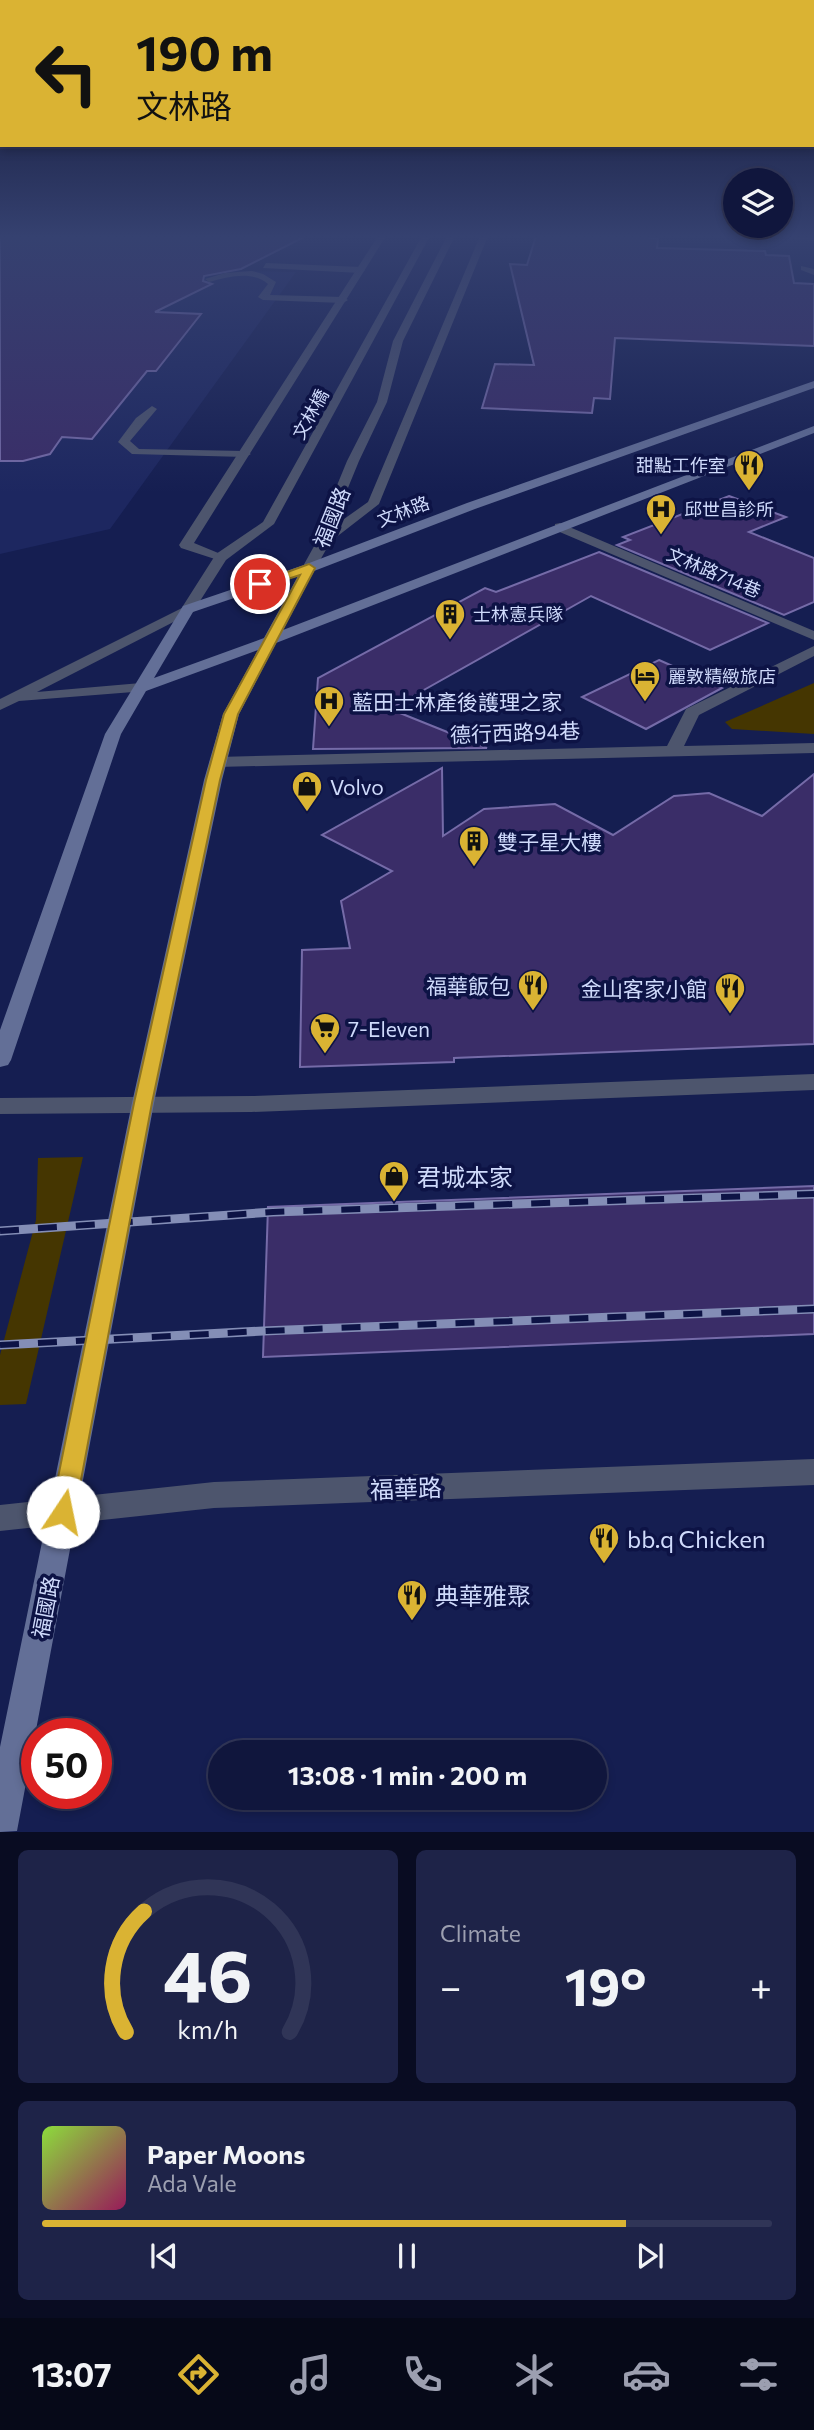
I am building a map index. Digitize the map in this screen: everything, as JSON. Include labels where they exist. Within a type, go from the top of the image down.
[{"type":"main road","name":"文林路","points":[[188,609],[309,568],[471,506],[814,384]]},
{"type":"main road","name":"文林路","points":[[141,688],[269,641],[814,429]]},
{"type":"main road","name":"福國路","points":[[0,1831],[143,1103],[217,762],[231,714],[309,568]]},
{"type":"main road","points":[[0,1060],[113,734],[188,609]]},
{"type":"street","points":[[188,609],[221,557],[186,545],[328,321]]},
{"type":"street","name":"文林橋","points":[[221,557],[268,524],[379,321]]},
{"type":"street","name":"福國路","points":[[309,568],[325,539],[330,517],[382,402],[398,341],[408,321]]},
{"type":"street","points":[[325,539],[373,504],[449,321]]},
{"type":"street","points":[[152,409],[124,442],[136,452],[245,454]]},
{"type":"street","name":"文林路714巷","points":[[560,527],[814,636]]},
{"type":"street","name":"文林路","points":[[0,705],[188,609]]},
{"type":"street","points":[[674,750],[692,712],[814,650]]},
{"type":"street","name":"文林路","points":[[17,698],[141,688]]},
{"type":"street","points":[[0,690],[17,698]]},
{"type":"street","name":"德行西路94巷","points":[[217,762],[814,748]]},
{"type":"street","points":[[0,1106],[251,1104],[814,1083]]},
{"type":"street","name":"福華路","points":[[0,1518],[214,1495],[814,1472]]},
{"type":"shaded area","points":[[0,321],[260,321],[110,529],[0,554]]},
{"type":"shaded area","points":[[814,683],[814,734],[732,729],[725,722]]},
{"type":"shaded area","points":[[83,1157],[26,1404],[0,1405],[0,1355],[36,1220],[38,1158]]},
{"type":"building","points":[[0,321],[195,321],[156,371],[147,371],[92,439],[62,437],[50,454],[23,461],[0,461]]},
{"type":"building","points":[[524,321],[814,321],[814,346],[615,338],[610,399],[594,398],[592,413],[482,408],[495,364],[534,365]]},
{"type":"building","points":[[729,496],[786,517],[749,532],[814,558],[814,602],[784,615],[617,545],[630,540],[623,537]]},
{"type":"building","points":[[599,552],[768,623],[710,650],[591,596],[390,709],[487,748],[313,749],[318,678],[485,588],[496,592]]},
{"type":"building","name":"麗敦精緻旅店","points":[[659,660],[722,688],[646,729],[582,697]]},
{"type":"building","points":[[442,768],[443,836],[484,809],[555,804],[613,835],[674,796],[709,793],[762,816],[814,774],[814,1044],[454,1058],[454,1062],[300,1067],[302,950],[350,948],[341,901],[392,871],[322,835]]},
{"type":"building","points":[[814,1186],[814,1334],[263,1357],[268,1207]]},
{"type":"railway","points":[[0,1231],[273,1212],[814,1194]]},
{"type":"railway","points":[[0,1345],[263,1331],[814,1309]]},
{"type":"place","name":"甜點工作室","points":[[749,492]]},
{"type":"place","name":"邱世昌診所","points":[[661,536]]},
{"type":"place","name":"士林憲兵隊","points":[[450,641]]},
{"type":"place","name":"麗敦精緻旅店","points":[[645,703]]},
{"type":"place","name":"藍田士林產後護理之家","points":[[329,728]]},
{"type":"place","name":"Volvo","points":[[307,813]]},
{"type":"place","name":"雙子星大樓","points":[[474,868]]},
{"type":"place","name":"福華飯包","points":[[533,1012]]},
{"type":"place","name":"金山客家小館","points":[[730,1015]]},
{"type":"place","name":"7-Eleven","points":[[325,1055]]},
{"type":"place","name":"君城本家","points":[[394,1203]]},
{"type":"place","name":"bb.q Chicken","points":[[604,1565]]},
{"type":"place","name":"典華雅聚","points":[[412,1622]]},
{"type":"route","points":[[63,1512],[143,1103],[213,780],[231,714],[309,568],[260,584]]}]
